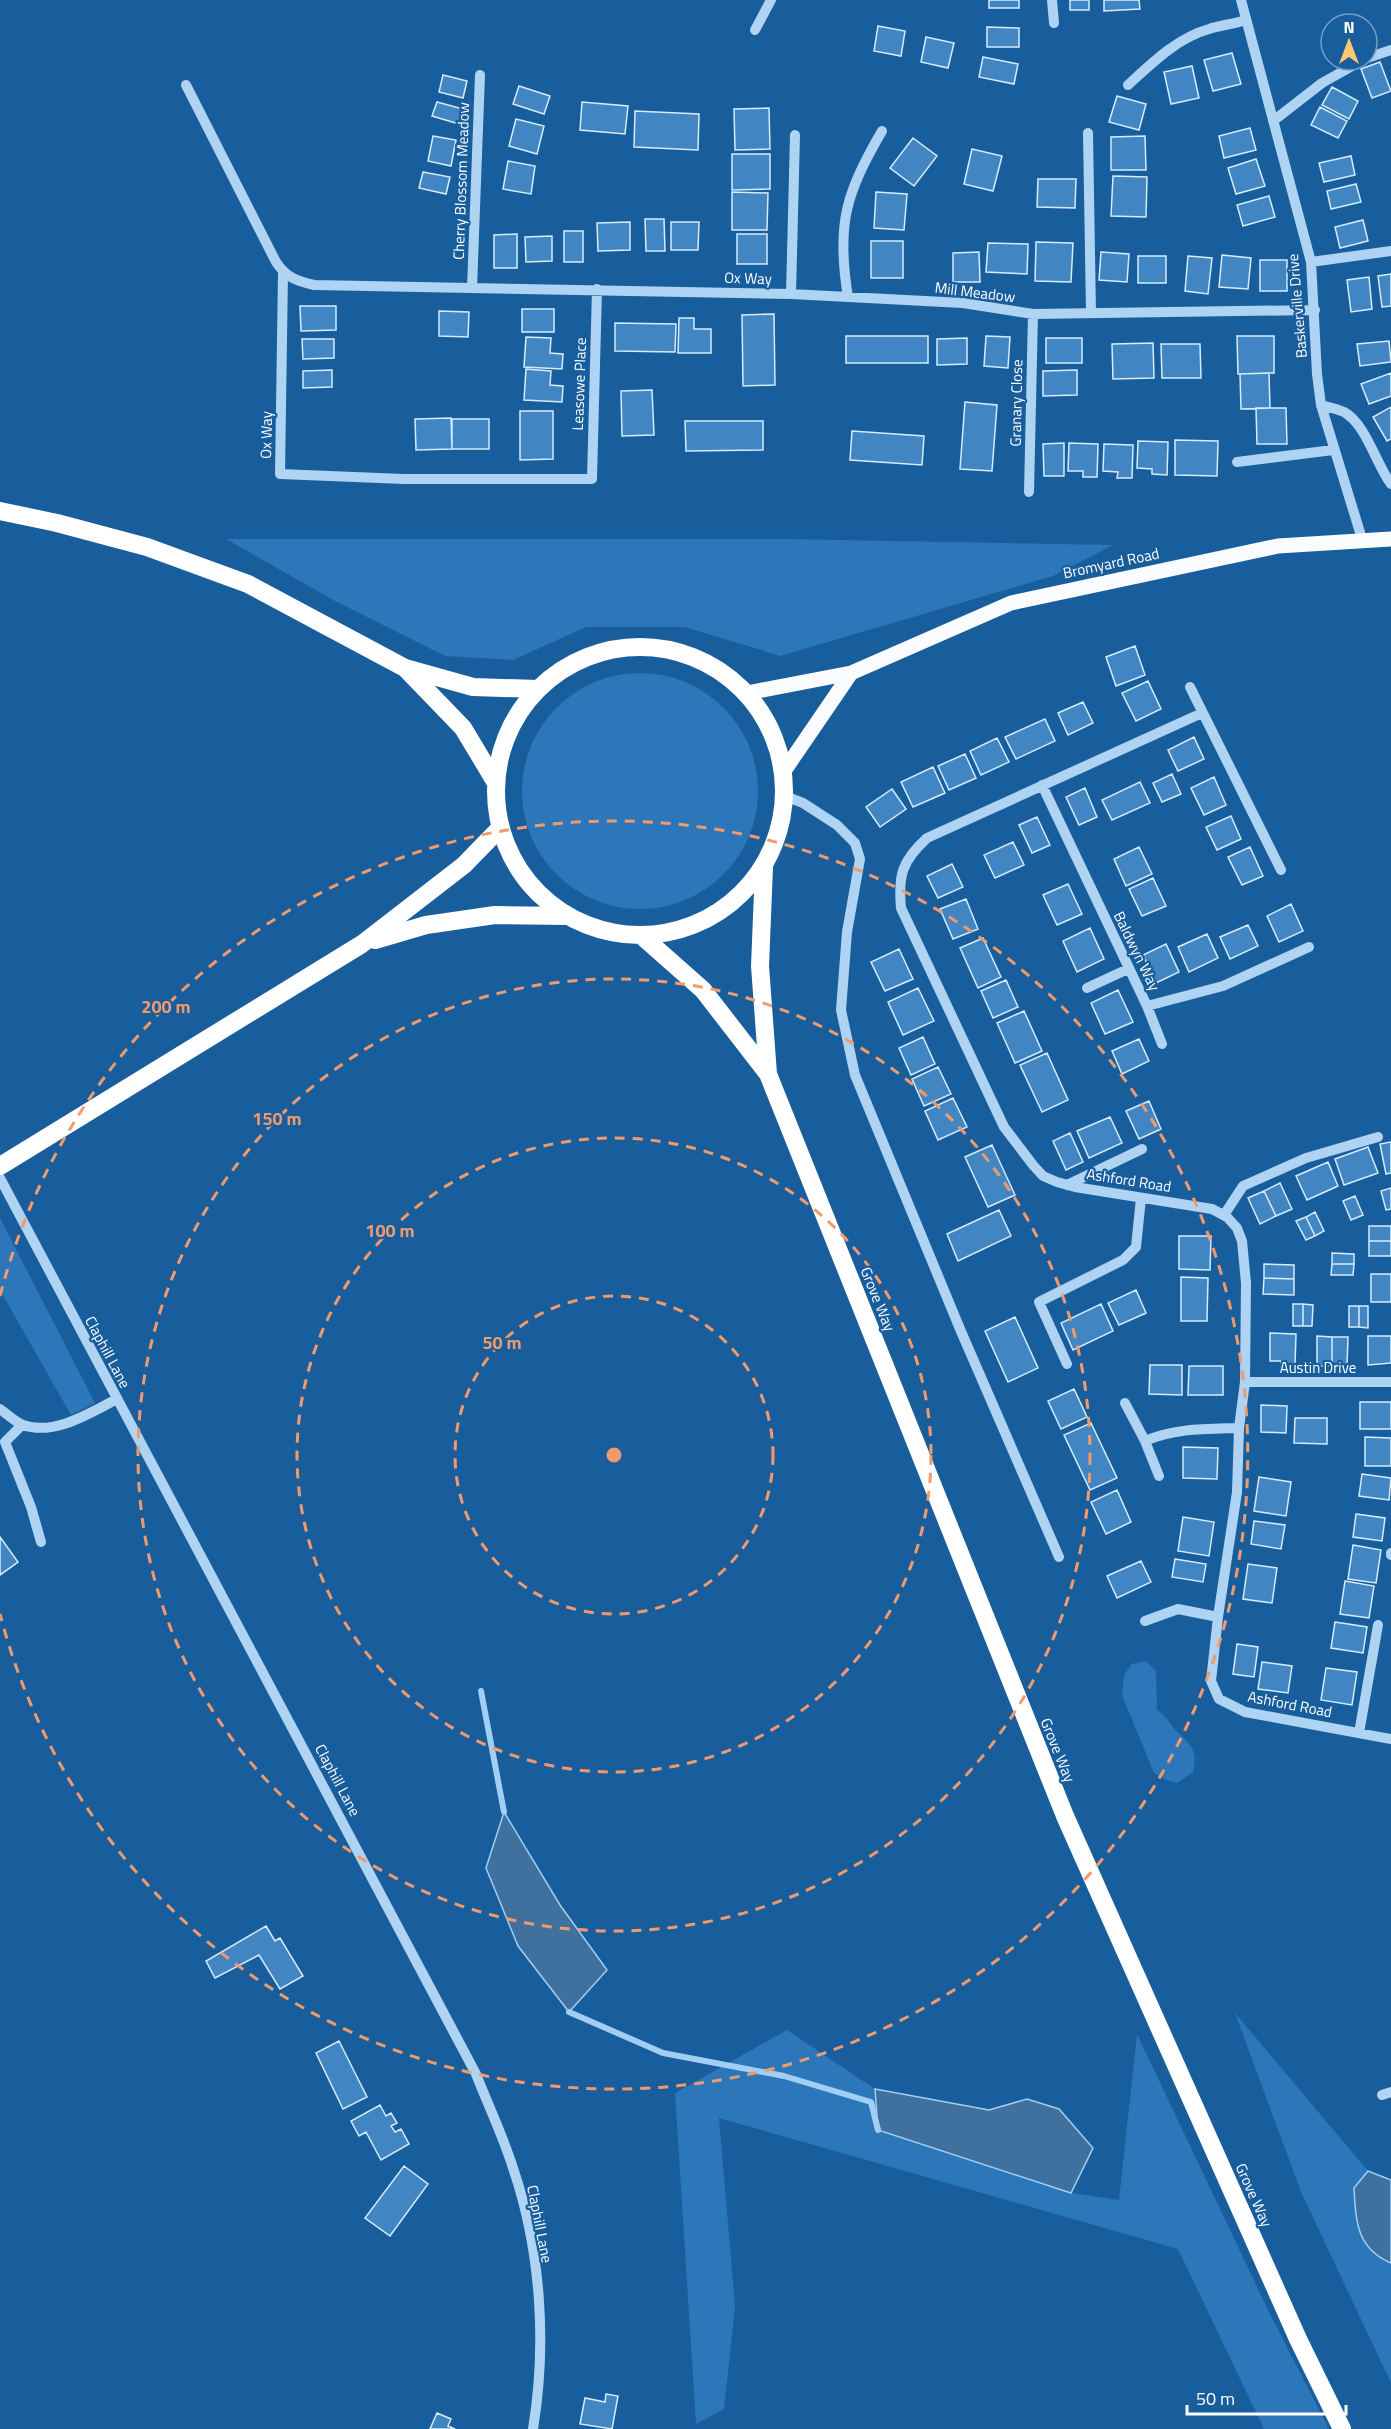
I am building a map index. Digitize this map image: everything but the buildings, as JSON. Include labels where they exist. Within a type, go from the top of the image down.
[{"type":"highway","points":[[0,511],[57,523],[147,547],[248,584],[405,668],[473,687],[538,688]]},
{"type":"highway","points":[[620,648],[666,649],[710,664],[747,693],[765,717],[777,743],[784,771],[785,796],[782,821],[764,867],[740,896],[711,917],[678,931],[642,936],[603,931],[567,916],[537,893],[514,863],[500,828],[496,783],[502,749],[516,717],[538,688],[575,662],[620,648]]},
{"type":"highway","points":[[405,668],[463,728],[496,783]]},
{"type":"highway","points":[[0,1166],[362,944],[464,865],[500,828]]},
{"type":"highway","name":"Grove Way","points":[[764,867],[760,966],[768,1074]]},
{"type":"highway","points":[[362,944],[426,925],[495,915],[567,916]]},
{"type":"highway","name":"Grove Way","points":[[642,936],[703,990],[768,1074],[1065,1816],[1293,2328],[1342,2429]]},
{"type":"main road","name":"Bromyard Road","points":[[747,693],[851,673],[1011,603],[1278,546],[1391,539]]},
{"type":"main road","points":[[784,771],[851,673]]},
{"type":"street","points":[[755,30],[771,0]]},
{"type":"street","points":[[1052,0],[1054,23]]},
{"type":"street","name":"Baskerville Drive","points":[[1240,0],[1311,262],[1317,374],[1321,405],[1362,539]]},
{"type":"street","points":[[1128,85],[1169,49],[1210,29],[1246,20]]},
{"type":"street","points":[[1273,121],[1322,83],[1342,72]]},
{"type":"street","name":"Cherry Blossom Meadow","points":[[472,288],[480,75]]},
{"type":"street","name":"Ox Way","points":[[186,85],[283,273],[280,474],[404,479],[592,479]]},
{"type":"street","points":[[848,297],[843,265],[844,221],[847,205],[860,169],[882,131]]},
{"type":"street","points":[[1088,133],[1091,313]]},
{"type":"street","points":[[791,294],[795,135]]},
{"type":"street","points":[[1311,262],[1391,251]]},
{"type":"street","points":[[283,273],[296,281],[314,285],[472,288]]},
{"type":"street","name":"Ox Way","points":[[472,288],[791,294]]},
{"type":"street","name":"Leasowe Place","points":[[592,479],[597,289]]},
{"type":"street","name":"Mill Meadow","points":[[791,294],[963,303],[1033,314],[1315,310]]},
{"type":"street","name":"Granary Close","points":[[1029,492],[1033,314]]},
{"type":"street","points":[[1321,405],[1342,411],[1350,416],[1367,439],[1380,469],[1391,484]]},
{"type":"street","points":[[1237,462],[1334,450]]},
{"type":"street","points":[[1190,687],[1281,870]]},
{"type":"street","name":"Ashford Road","points":[[1202,713],[927,838],[912,852],[902,870],[899,889],[901,908],[1004,1127],[1022,1153],[1043,1176],[1067,1185],[1212,1209],[1224,1215],[1237,1228],[1242,1241],[1245,1263],[1245,1382],[1239,1428],[1237,1492],[1211,1681],[1219,1699],[1245,1712],[1391,1740]]},
{"type":"street","name":"Baldwyn Way","points":[[1042,785],[1147,1006],[1223,986],[1309,947]]},
{"type":"street","points":[[785,796],[803,803],[837,825],[855,843],[860,859],[847,932],[841,1010],[855,1075],[960,1329],[1059,1557]]},
{"type":"street","points":[[1087,988],[1128,969]]},
{"type":"street","points":[[1147,1006],[1162,1044]]},
{"type":"street","points":[[1224,1215],[1243,1186],[1306,1158],[1377,1137]]},
{"type":"street","points":[[1067,1185],[1142,1149]]},
{"type":"street","name":"Claphill Lane","points":[[0,1178],[476,2074],[513,2168],[530,2234],[540,2318],[540,2386],[533,2429]]},
{"type":"street","points":[[1067,1364],[1039,1302],[1123,1260],[1130,1254],[1136,1247],[1141,1198]]},
{"type":"street","name":"Austin Drive","points":[[1245,1382],[1391,1382]]},
{"type":"street","points":[[0,1409],[22,1425],[40,1429],[68,1423],[117,1399]]},
{"type":"street","points":[[1125,1404],[1145,1441],[1159,1476]]},
{"type":"street","points":[[22,1425],[3,1444],[31,1507],[40,1542]]},
{"type":"street","points":[[1145,1441],[1174,1432],[1239,1428]]},
{"type":"street","points":[[1144,1621],[1178,1609],[1218,1617]]},
{"type":"street","points":[[1359,1733],[1378,1625]]},
{"type":"shaded area","points":[[226,539],[784,539],[1113,545],[1053,576],[780,656],[685,627],[586,627],[513,660],[445,656],[335,601]]},
{"type":"shaded area","points":[[628,673],[652,673],[674,678],[696,687],[724,707],[738,725],[749,746],[756,768],[758,791],[756,814],[749,836],[738,857],[724,875],[696,895],[674,904],[652,909],[628,909],[606,904],[584,895],[556,875],[536,847],[527,825],[522,803],[522,779],[527,757],[536,735],[556,707],[584,687],[606,678]]},
{"type":"shaded area","points":[[0,1218],[95,1403],[71,1415],[0,1290]]},
{"type":"shaded area","points":[[1146,1661],[1156,1671],[1157,1710],[1188,1742],[1195,1756],[1193,1772],[1177,1783],[1154,1773],[1122,1695],[1124,1675],[1132,1664]]},
{"type":"shaded area","points":[[504,1812],[560,1905],[607,1970],[569,2012],[518,1946],[486,1868]]},
{"type":"shaded area","points":[[1235,2013],[1368,2171],[1366,2245],[1391,2253],[1391,2383],[1301,2192]]},
{"type":"shaded area","points":[[787,2030],[875,2089],[878,2130],[1071,2193],[1119,2200],[1137,2034],[1269,2312],[1329,2429],[1264,2429],[1178,2249],[719,2118],[735,2306],[724,2409],[696,2424],[675,2093]]},
{"type":"shaded area","points":[[875,2089],[989,2110],[1027,2099],[1059,2109],[1093,2148],[1071,2193],[878,2130]]},
{"type":"shaded area","points":[[1368,2171],[1391,2180],[1391,2263],[1371,2250],[1364,2241],[1357,2222],[1354,2188]]},
{"type":"waterway","points":[[481,1691],[504,1812]]},
{"type":"waterway","points":[[569,2012],[663,2053],[784,2076],[871,2102],[878,2130]]}]
